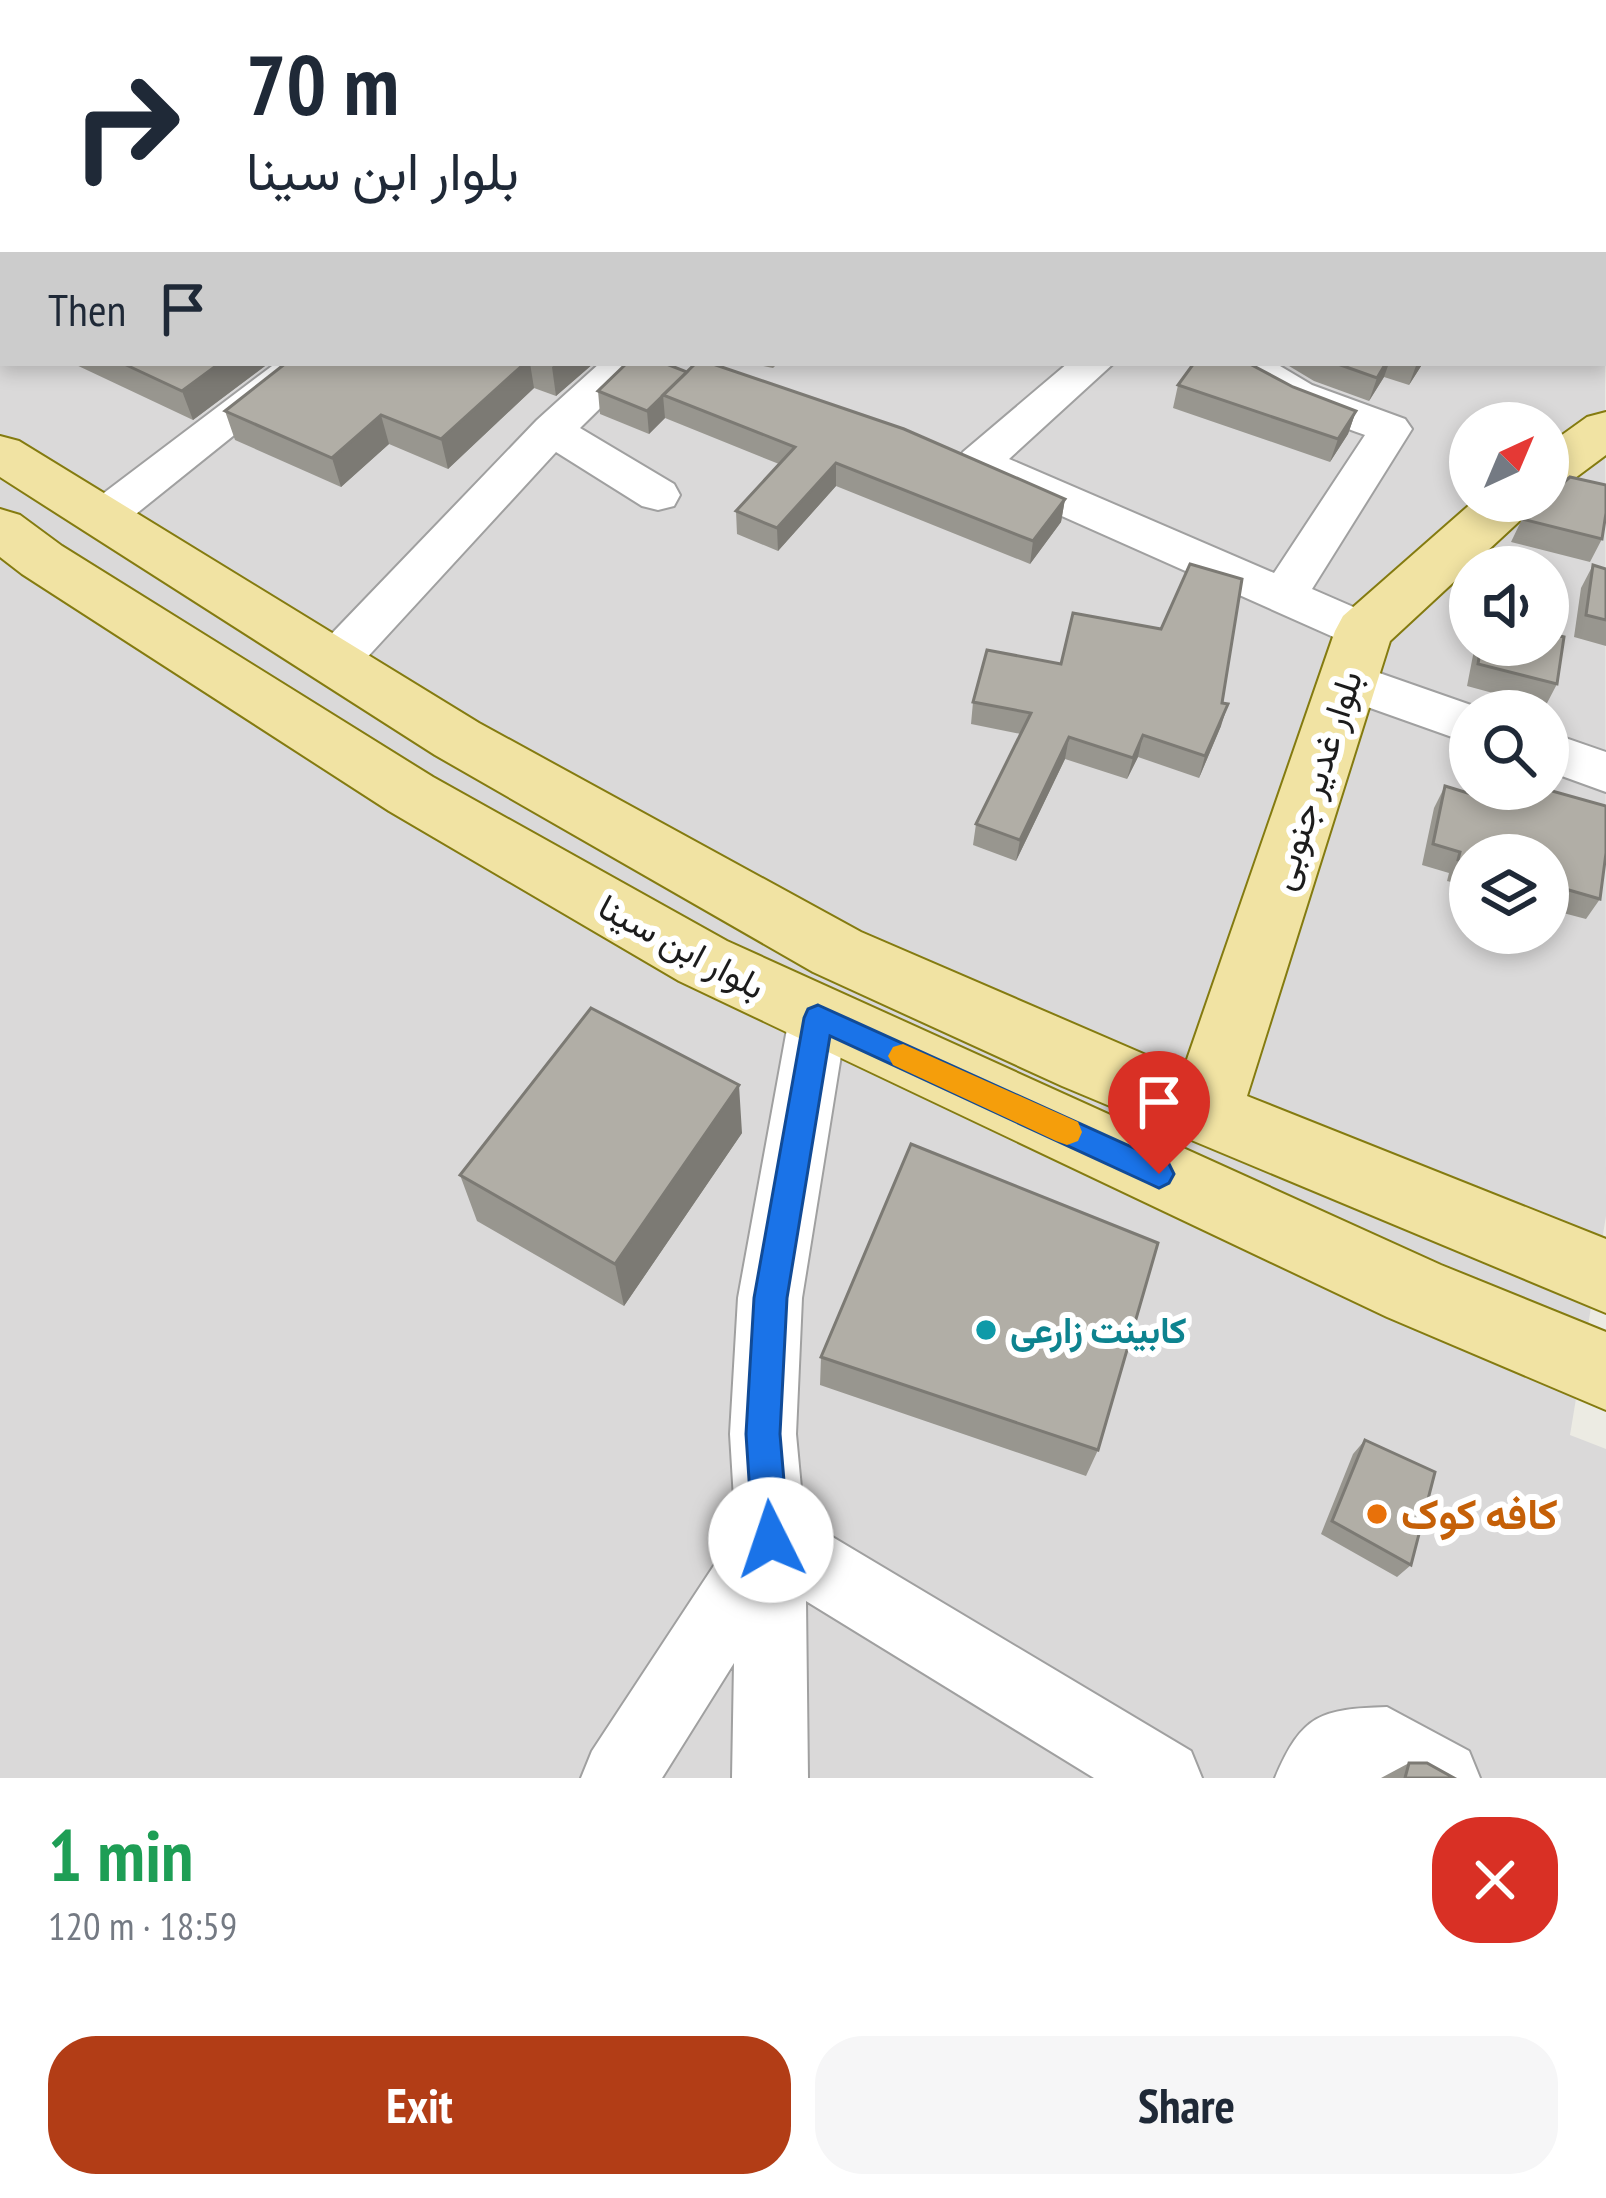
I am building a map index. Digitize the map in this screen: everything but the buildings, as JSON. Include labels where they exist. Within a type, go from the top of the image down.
[{"type":"main road","points":[[1569,456],[1606,429]]},
{"type":"main road","name":"بلوار ابن سینا","points":[[0,453],[457,739],[837,952],[1205,1113],[1606,1276]]},
{"type":"main road","name":"بلوار غدیر جنوبی","points":[[1205,1113],[1356,656],[1487,522]]},
{"type":"main road","name":"بلوار ابن سینا","points":[[0,528],[411,794],[703,961],[1414,1291],[1606,1371]]},
{"type":"main road","points":[[818,1018],[837,952]]},
{"type":"street","points":[[100,519],[299,366]]},
{"type":"street","points":[[333,663],[552,430],[622,366]]},
{"type":"street","points":[[1090,366],[959,454],[1283,597],[1356,656],[1449,711]]},
{"type":"street","points":[[1249,366],[1297,394],[1390,430],[1283,597]]},
{"type":"street","points":[[552,430],[658,495]]},
{"type":"street","points":[[1569,759],[1606,772]]},
{"type":"street","points":[[770,1778],[771,1540],[763,1434],[770,1298],[818,1018]]},
{"type":"street","points":[[619,1778],[771,1540]]},
{"type":"street","points":[[771,1540],[1164,1778]]},
{"type":"street","points":[[1313,1778],[1336,1746],[1387,1744],[1442,1778]]},
{"type":"shaded area","points":[[0,366],[1605,366],[1606,1216],[1570,1435],[1606,1449],[1606,1778],[0,1778]]},
{"type":"slow traffic","points":[[903,1056],[1067,1132]]},
{"type":"place","name":"کابینت زارعی","points":[[986,1330]]},
{"type":"place","name":"کافه کوک","points":[[1377,1514]]},
{"type":"route","points":[[771,1540],[763,1434],[770,1298],[818,1018],[1159,1174]]}]
